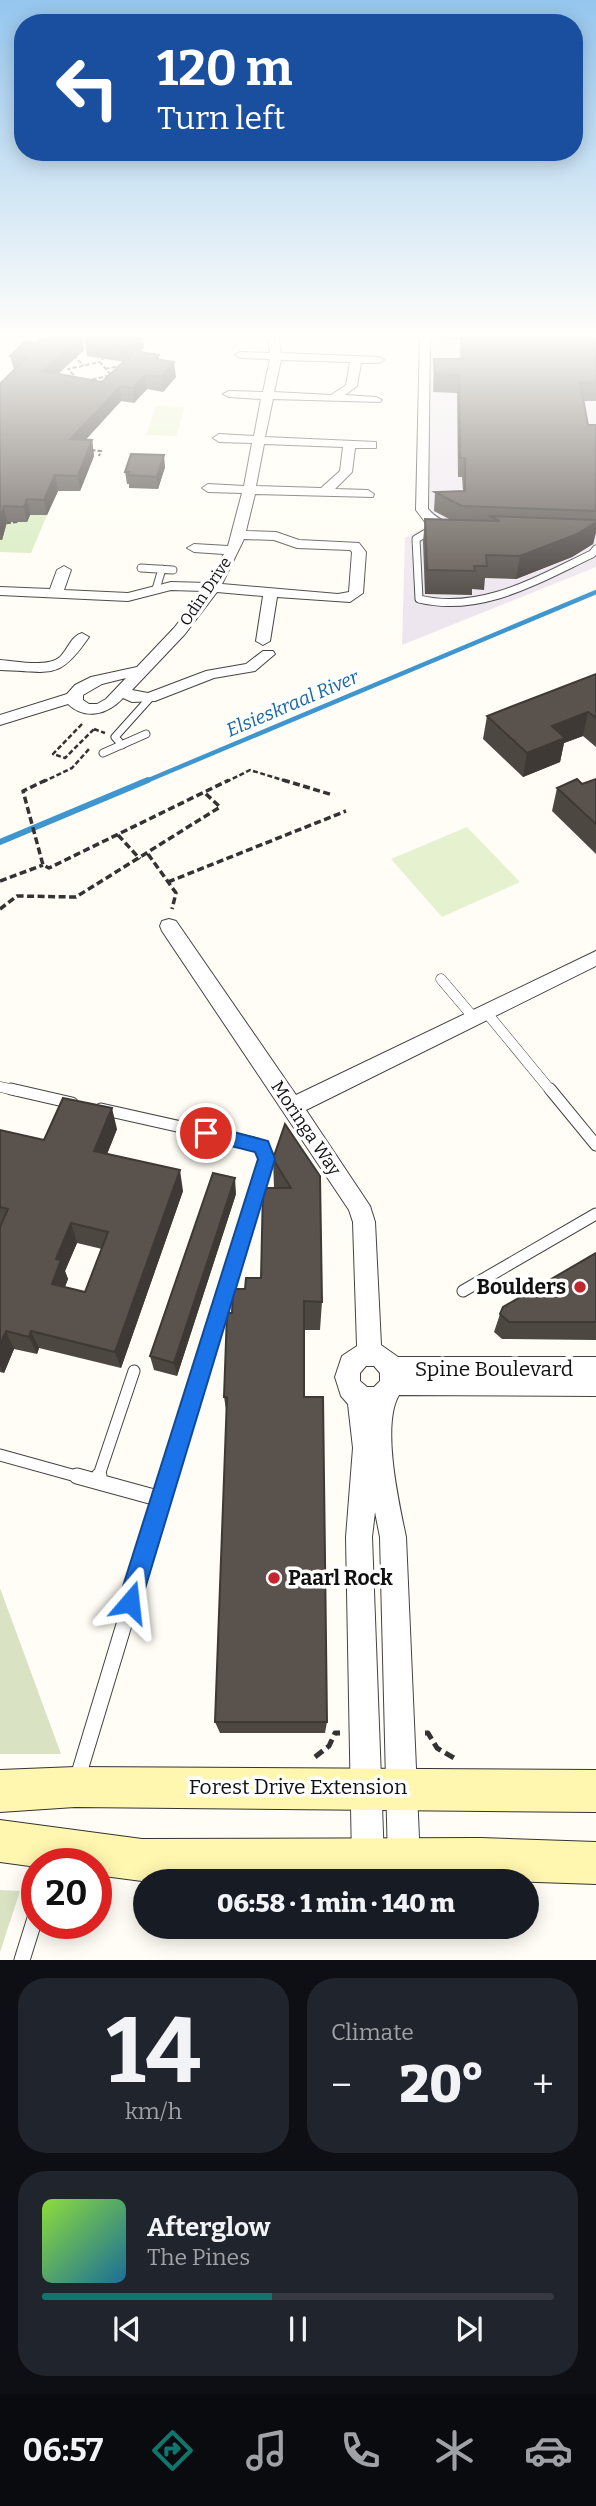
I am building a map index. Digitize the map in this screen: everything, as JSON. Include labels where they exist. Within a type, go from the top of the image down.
[{"type":"street","name":"Odin Drive","points":[[74,697],[82,708],[96,710],[108,705],[181,628],[211,589],[239,535],[261,426]]},
{"type":"street","points":[[423,426],[422,510],[428,519],[439,527],[465,532]]},
{"type":"street","points":[[219,438],[372,445]]},
{"type":"street","points":[[325,492],[346,472],[349,444]]},
{"type":"street","points":[[208,488],[368,494]]},
{"type":"street","points":[[0,591],[128,597],[156,589],[187,585],[350,598],[356,593],[358,549],[349,545],[298,544],[275,536],[239,535]]},
{"type":"street","points":[[194,548],[233,550]]},
{"type":"street","points":[[55,594],[64,570]]},
{"type":"street","points":[[122,691],[136,698],[150,698],[211,674],[250,668],[266,647],[271,592]]},
{"type":"street","points":[[0,665],[43,668],[58,665],[82,637]]},
{"type":"street","points":[[0,720],[74,697],[80,688],[88,684],[142,671]]},
{"type":"street","name":"Moringa Way","points":[[169,926],[363,1215],[369,1354]]},
{"type":"street","points":[[292,1107],[596,958]]},
{"type":"street","points":[[381,1386],[349,1385],[349,1366],[357,1357],[369,1354],[385,1360],[379,1419],[383,1486],[393,1537],[384,1788],[386,1860]]},
{"type":"street","name":"Spine Boulevard","points":[[381,1386],[596,1368]]},
{"type":"street","name":"Spine Boulevard","points":[[381,1386],[596,1384]]},
{"type":"street","name":"Forest Drive Extension","points":[[0,1791],[75,1787],[596,1791]]},
{"type":"street","points":[[0,1841],[25,1848]]},
{"type":"street","points":[[112,1859],[481,1859],[596,1863]]},
{"type":"lane","points":[[439,527],[416,539],[419,598],[440,604],[482,602],[592,554],[596,549]]},
{"type":"lane","points":[[141,568],[173,570]]},
{"type":"lane","points":[[156,589],[162,569]]},
{"type":"lane","points":[[122,745],[115,737],[150,698]]},
{"type":"lane","points":[[103,753],[146,734]]},
{"type":"lane","points":[[441,979],[480,1015],[596,1145]]},
{"type":"lane","points":[[0,1087],[257,1144],[265,1150],[267,1159],[75,1787]]},
{"type":"lane","points":[[463,1291],[596,1214]]},
{"type":"lane","points":[[97,1481],[134,1371]]},
{"type":"lane","points":[[0,1455],[161,1499]]},
{"type":"lane","points":[[22,1960],[29,1939]]},
{"type":"path","points":[[88,450],[101,451],[99,456]]},
{"type":"path","points":[[1,523],[18,522]]},
{"type":"path","points":[[88,717],[52,754],[65,758],[93,728],[105,733],[72,768],[23,791],[43,864],[50,868],[250,770],[333,795]]},
{"type":"path","points":[[0,909],[17,896],[76,897],[220,807],[205,793]]},
{"type":"path","points":[[168,882],[346,811]]},
{"type":"path","points":[[118,835],[140,859]]},
{"type":"path","points":[[148,854],[176,893],[169,926]]},
{"type":"path","points":[[0,881],[43,864]]},
{"type":"path","points":[[428,1732],[437,1748],[462,1760]]},
{"type":"shaded area","points":[[426,426],[596,426],[596,567],[402,645],[405,538],[432,523],[428,519]]},
{"type":"green space","points":[[149,426],[179,426],[176,436],[146,435]]},
{"type":"green space","points":[[30,515],[47,515],[31,553],[0,552],[0,521],[26,522]]},
{"type":"green space","points":[[467,827],[520,882],[442,917],[391,859]]},
{"type":"green space","points":[[0,1588],[61,1754],[0,1754]]},
{"type":"green space","points":[[0,1890],[20,1891],[0,1952]]},
{"type":"building","points":[[0,426],[82,426],[70,439],[92,440],[78,476],[55,475],[44,500],[27,499],[24,507],[4,506],[0,519]]},
{"type":"building","points":[[460,426],[596,426],[596,511],[462,506],[435,492],[465,491],[465,458],[460,458]]},
{"type":"building","points":[[131,454],[164,455],[157,477],[128,475],[129,472],[125,472]]},
{"type":"building","points":[[489,516],[596,522],[577,534],[520,556],[486,555],[487,566],[474,566],[475,571],[427,570],[425,519],[500,521]]},
{"type":"building","points":[[596,674],[596,718],[588,712],[552,726],[565,738],[527,753],[487,716]]},
{"type":"building","points":[[577,779],[582,784],[596,779],[596,824],[557,788]]},
{"type":"building","points":[[63,1098],[112,1108],[94,1151],[180,1170],[115,1352],[31,1331],[29,1337],[6,1331],[0,1345],[0,1227],[8,1209],[0,1207],[0,1130],[44,1140]],"holes":[[[71,1223],[108,1232],[85,1292],[52,1284],[61,1260],[56,1259]]]},
{"type":"building","name":"Paarl Rock","points":[[285,1124],[320,1176],[322,1302],[304,1301],[304,1397],[323,1397],[327,1722],[215,1722],[227,1397],[224,1397],[227,1313],[232,1313],[233,1289],[245,1289],[246,1278],[261,1278],[263,1188],[291,1188],[273,1159]]},
{"type":"building","points":[[213,1173],[235,1178],[174,1363],[150,1356]]},
{"type":"building","points":[[596,1253],[596,1322],[509,1322],[500,1314],[503,1307]]},
{"type":"waterway","name":"Elsieskraal River","points":[[144,782],[596,592]]},
{"type":"waterway","name":"Elsieskraal River","points":[[0,842],[148,780]]},
{"type":"place","name":"Boulders","points":[[580,1287]]},
{"type":"place","name":"Paarl Rock","points":[[274,1578]]},
{"type":"route","points":[[130,1602],[267,1159],[262,1146],[206,1133]]}]
